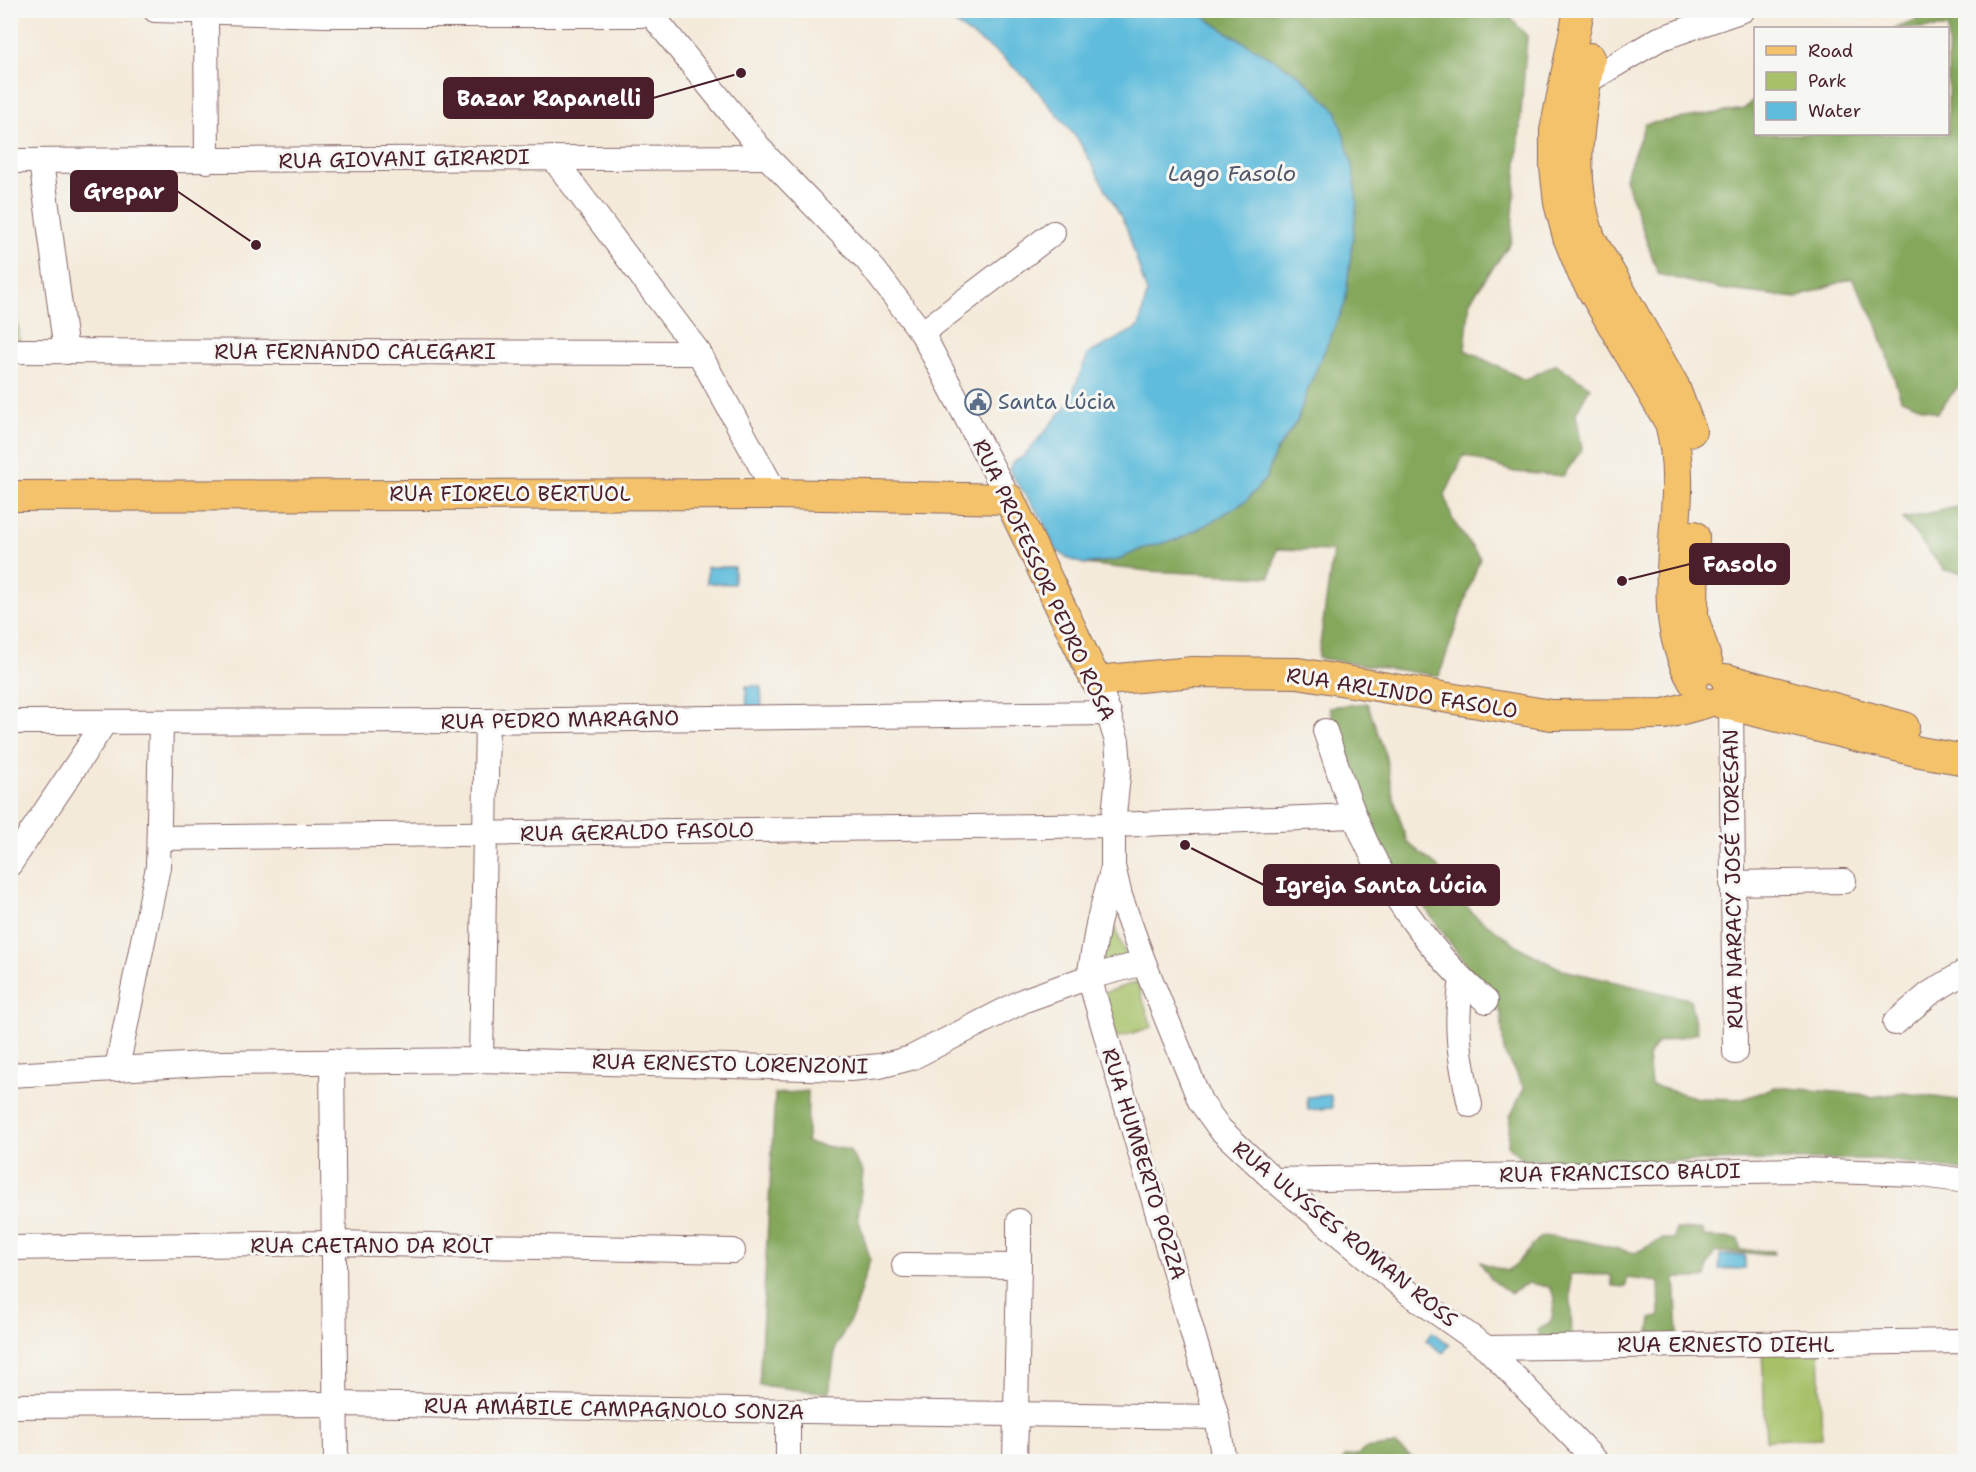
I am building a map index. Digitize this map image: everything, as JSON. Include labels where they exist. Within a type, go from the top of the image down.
[{"type":"main road","points":[[1575,86],[1579,10]]},
{"type":"main road","points":[[1598,10],[1575,86],[1555,131],[1555,167],[1559,204],[1568,237],[1583,274],[1670,423],[1676,444],[1678,472],[1670,598],[1672,626],[1680,658],[1711,689],[1920,752],[1965,760]]},
{"type":"main road","name":"RUA FIORELO BERTUOL","points":[[10,496],[776,494],[1009,499]]},
{"type":"main road","name":"RUA PROFESSOR PEDRO ROSA","points":[[1009,499],[1096,681]]},
{"type":"main road","name":"RUA ARLINDO FASOLO","points":[[1096,681],[1193,672],[1298,674],[1521,712],[1599,716],[1678,712],[1711,689]]},
{"type":"main road","points":[[1711,689],[1965,743]]},
{"type":"street","points":[[155,10],[206,13],[650,13]]},
{"type":"street","points":[[1575,86],[1659,39],[1743,10]]},
{"type":"street","points":[[206,13],[207,161]]},
{"type":"street","name":"RUA PROFESSOR PEDRO ROSA","points":[[650,13],[767,157],[867,260],[922,333],[1009,499]]},
{"type":"street","name":"RUA GIOVANI GIRARDI","points":[[10,160],[767,157]]},
{"type":"street","points":[[553,158],[699,353],[776,494]]},
{"type":"street","points":[[41,161],[66,352]]},
{"type":"street","points":[[922,333],[1053,233]]},
{"type":"street","name":"RUA FERNANDO CALEGARI","points":[[10,351],[699,353]]},
{"type":"street","name":"RUA PROFESSOR PEDRO ROSA","points":[[1096,681],[1110,713],[1117,741],[1119,766],[1113,825],[1113,866]]},
{"type":"street","name":"RUA NARACY JOSÉ TORESAN","points":[[1711,689],[1732,883],[1735,1052]]},
{"type":"street","name":"RUA PEDRO MARAGNO","points":[[10,722],[488,721],[1110,713]]},
{"type":"street","points":[[481,1060],[488,721]]},
{"type":"street","points":[[10,864],[105,722]]},
{"type":"street","points":[[117,1068],[158,867],[161,838],[161,723]]},
{"type":"street","points":[[1325,731],[1354,816],[1389,885],[1426,940],[1462,981],[1486,1001]]},
{"type":"street","name":"RUA GERALDO FASOLO","points":[[161,838],[1113,825],[1354,816]]},
{"type":"street","name":"RUA ULYSSES ROMAN ROSS","points":[[1113,866],[1120,896],[1144,963],[1200,1101],[1227,1137],[1274,1180],[1412,1295],[1487,1348],[1597,1461]]},
{"type":"street","name":"RUA HUMBERTO POZZA","points":[[1113,866],[1098,924],[1089,977],[1217,1417],[1224,1461]]},
{"type":"street","points":[[1732,883],[1844,881]]},
{"type":"street","name":"RUA ERNESTO LORENZONI","points":[[10,1075],[117,1068],[333,1061],[481,1060],[850,1070],[880,1066],[911,1058],[1025,1000],[1089,977],[1144,963]]},
{"type":"street","points":[[1895,1023],[1929,994],[1965,972]]},
{"type":"street","points":[[1462,981],[1456,1030],[1459,1056],[1470,1105]]},
{"type":"street","points":[[333,1061],[336,1461]]},
{"type":"street","name":"RUA FRANCISCO BALDI","points":[[1274,1180],[1803,1170],[1916,1174],[1965,1181]]},
{"type":"street","points":[[1015,1461],[1019,1221]]},
{"type":"street","name":"RUA CAETANO DA ROLT","points":[[10,1248],[333,1244],[733,1251]]},
{"type":"street","points":[[904,1265],[1019,1266]]},
{"type":"street","name":"RUA ERNESTO DIEHL","points":[[1487,1348],[1965,1341]]},
{"type":"street","name":"RUA AMÁBILE CAMPAGNOLO SONZA","points":[[10,1406],[334,1404],[1016,1416],[1217,1417]]},
{"type":"street","points":[[788,1411],[788,1461]]},
{"type":"green space","points":[[1196,11],[1504,11],[1527,36],[1511,242],[1470,301],[1465,350],[1525,380],[1556,364],[1590,387],[1576,413],[1582,449],[1563,476],[1514,472],[1464,455],[1445,495],[1453,521],[1480,558],[1439,676],[1318,658],[1333,551],[1277,549],[1270,577],[1148,571],[1084,564],[1118,560],[1141,549],[1179,539],[1246,501],[1266,478],[1275,453],[1297,422],[1309,386],[1345,304],[1357,202],[1228,33]]},
{"type":"green space","points":[[1923,17],[1966,23],[1965,378],[1937,413],[1901,399],[1876,322],[1852,278],[1796,298],[1720,289],[1658,274],[1625,178],[1645,124],[1744,109],[1754,99],[1754,135],[1949,135],[1949,27],[1897,27]]},
{"type":"green space","points":[[11,283],[20,340],[11,340]]},
{"type":"green space","points":[[1966,505],[1965,573],[1944,570],[1903,519]]},
{"type":"green space","points":[[1367,703],[1385,753],[1393,796],[1407,842],[1439,868],[1473,914],[1524,950],[1563,970],[1690,999],[1697,1033],[1657,1043],[1648,1056],[1651,1085],[1698,1098],[1743,1099],[1775,1087],[1860,1094],[1870,1097],[1904,1093],[1958,1100],[1965,1102],[1965,1171],[1880,1159],[1620,1162],[1523,1160],[1508,1145],[1510,1117],[1524,1088],[1504,1053],[1501,1013],[1386,854],[1352,780],[1329,707]]},
{"type":"green space","points":[[1110,916],[1128,960],[1100,969]]},
{"type":"green space","points":[[1137,982],[1152,1027],[1116,1038],[1103,993]]},
{"type":"green space","points":[[808,1091],[807,1143],[849,1150],[863,1172],[858,1217],[870,1259],[853,1315],[836,1346],[829,1393],[759,1385],[775,1094]]},
{"type":"green space","points":[[1676,1229],[1703,1230],[1704,1237],[1738,1239],[1740,1250],[1774,1251],[1774,1254],[1715,1252],[1708,1264],[1706,1278],[1675,1278],[1678,1335],[1659,1337],[1649,1332],[1651,1319],[1660,1316],[1659,1282],[1627,1278],[1626,1287],[1612,1286],[1611,1275],[1570,1274],[1572,1342],[1543,1343],[1537,1330],[1551,1323],[1555,1298],[1550,1287],[1528,1283],[1510,1293],[1491,1279],[1480,1262],[1507,1271],[1518,1263],[1542,1236],[1580,1240],[1635,1253],[1662,1239],[1674,1239]]},
{"type":"green space","points":[[1819,1348],[1822,1438],[1766,1440],[1762,1350]]},
{"type":"green space","points":[[1395,1445],[1416,1461],[1342,1461],[1346,1456],[1357,1455],[1365,1449]]},
{"type":"water","name":"Lago Fasolo","points":[[937,11],[1196,11],[1228,33],[1298,74],[1336,110],[1353,167],[1357,202],[1345,304],[1309,386],[1297,421],[1275,453],[1266,478],[1246,501],[1179,539],[1141,549],[1118,560],[1084,564],[1071,560],[1055,549],[1041,517],[1009,471],[1012,463],[1024,456],[1068,404],[1088,354],[1139,327],[1147,293],[1126,226],[1079,141],[1031,83],[999,54]]},
{"type":"water","points":[[707,567],[734,567],[734,584],[707,583]]},
{"type":"water","points":[[746,686],[761,686],[762,710],[747,711]]},
{"type":"water","points":[[1331,1095],[1332,1108],[1308,1110],[1307,1097]]},
{"type":"water","points":[[1720,1255],[1745,1255],[1745,1269],[1719,1269]]},
{"type":"water","points":[[1432,1332],[1449,1345],[1443,1353],[1426,1340]]},
{"type":"place","name":"Bazar Rapanelli","points":[[741,73]]},
{"type":"place","name":"Grepar","points":[[256,245]]},
{"type":"place","name":"Santa Lúcia","points":[[978,402]]},
{"type":"place","name":"Fasolo","points":[[1622,581]]},
{"type":"place","name":"Igreja Santa Lúcia","points":[[1185,845]]}]
